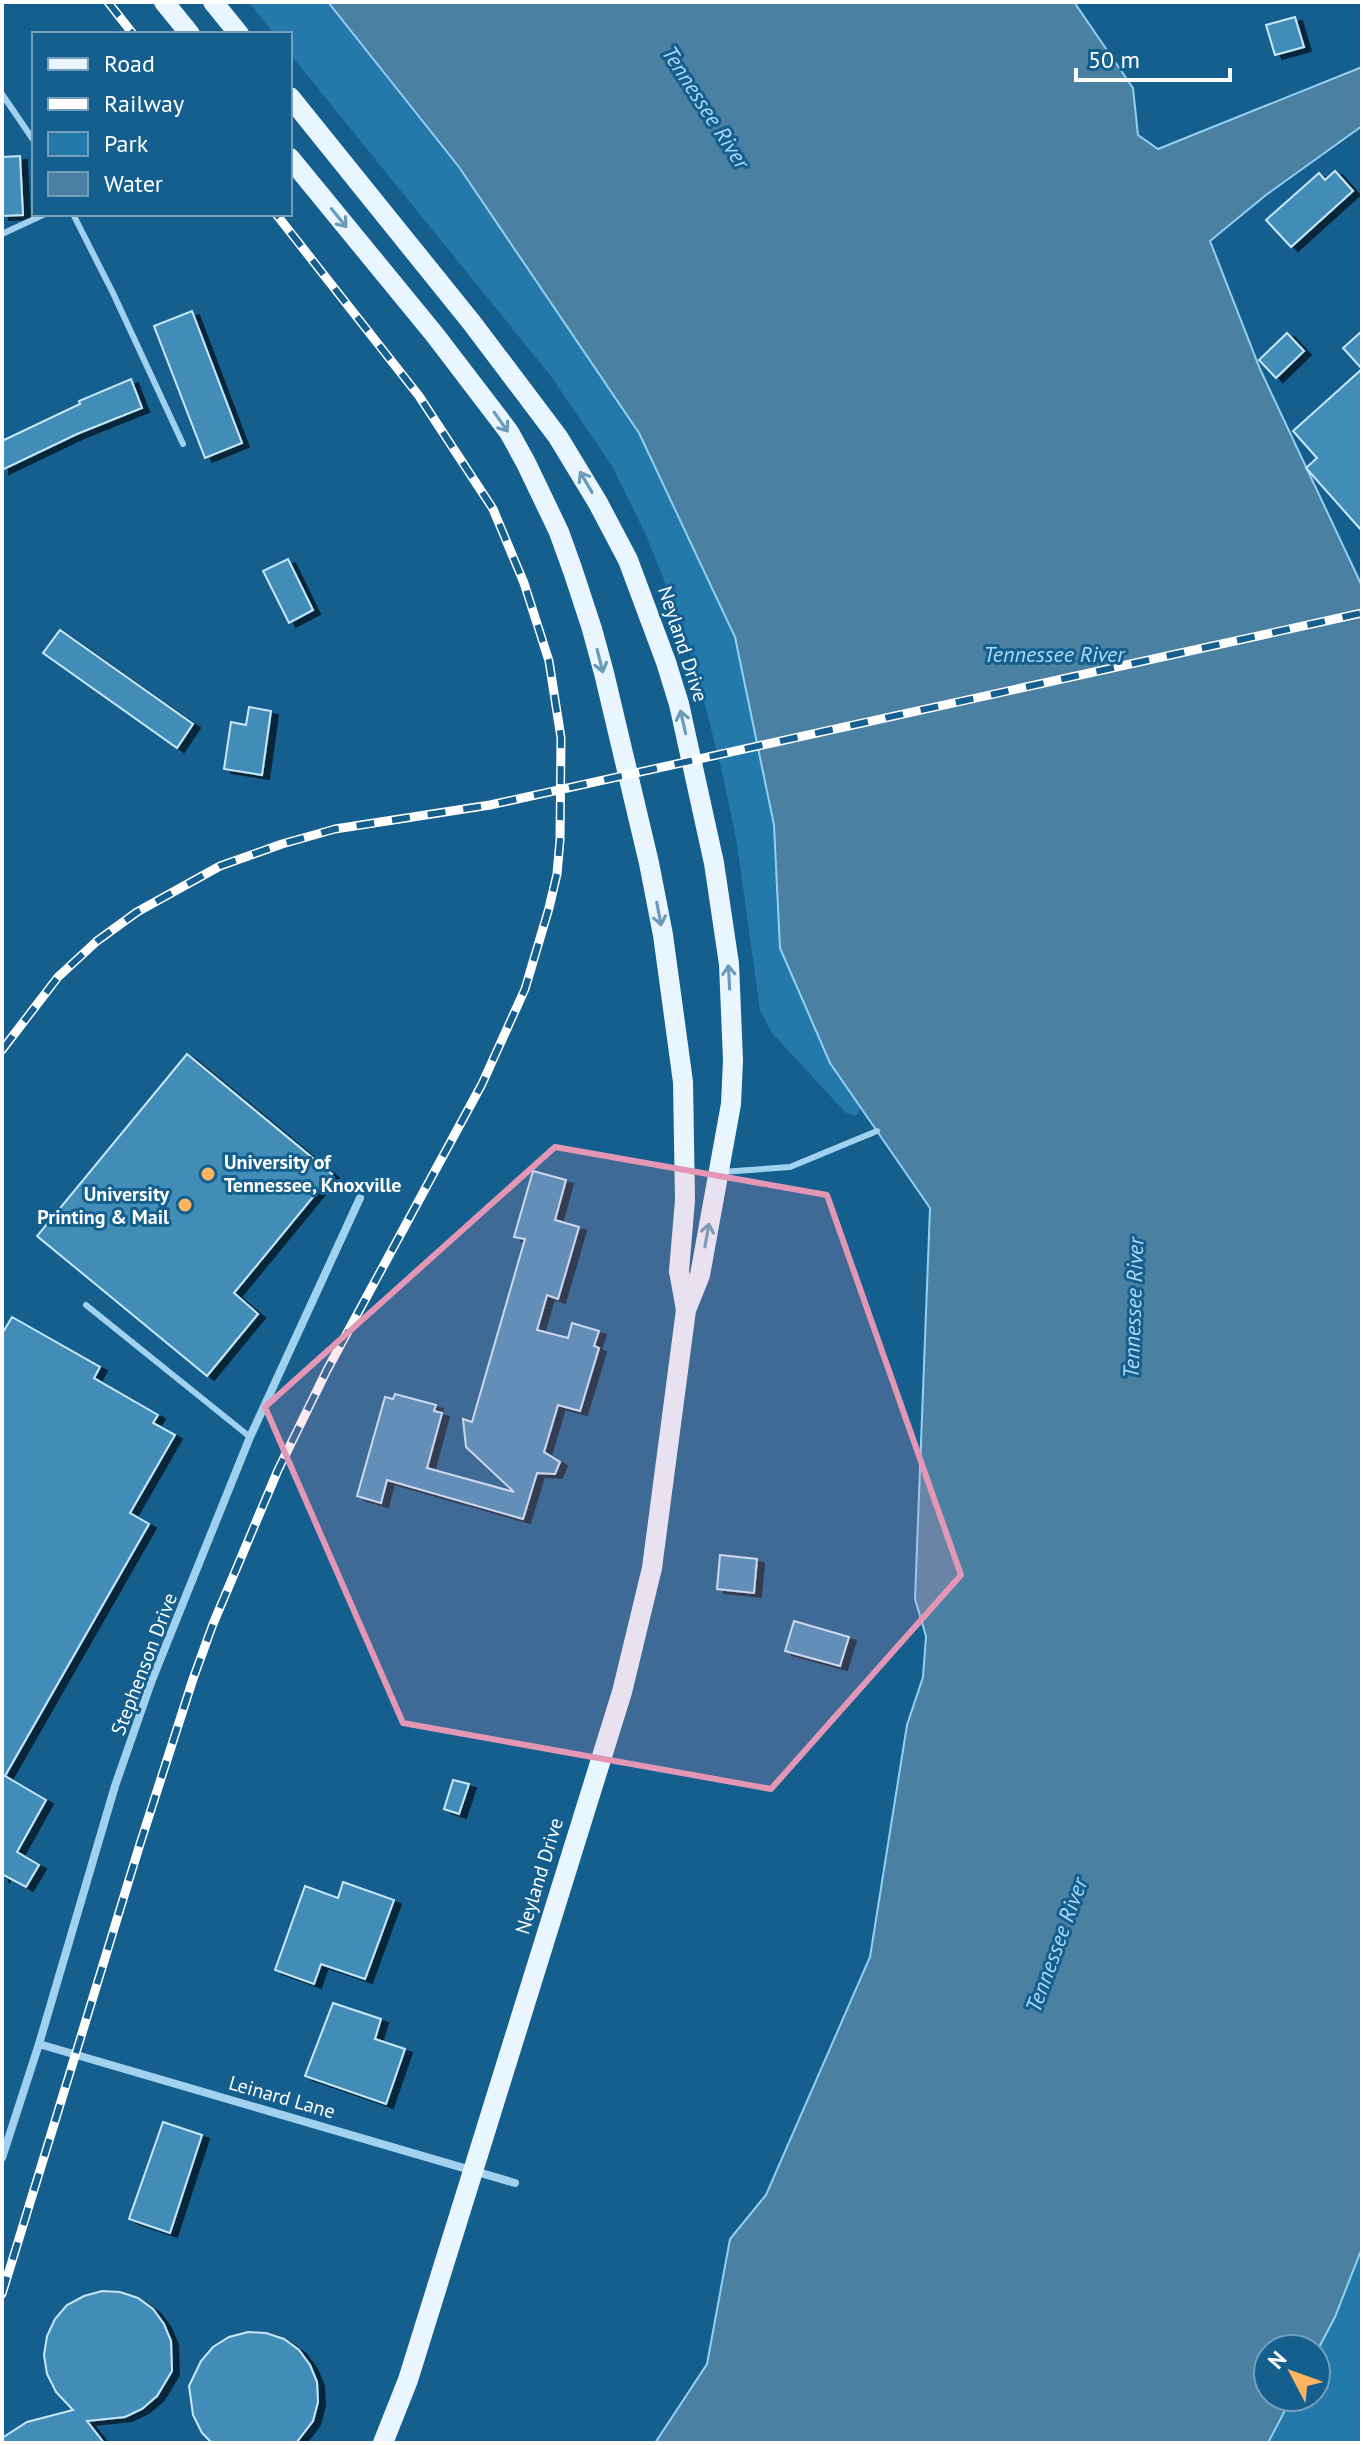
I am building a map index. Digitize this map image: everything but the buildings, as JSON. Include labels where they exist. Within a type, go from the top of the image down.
[{"type":"main road","points":[[164,2],[188,32]]},
{"type":"main road","points":[[213,2],[237,32]]},
{"type":"main road","name":"Neyland Drive","points":[[292,99],[542,414],[578,469],[628,560],[679,704],[714,863],[729,964],[733,1060],[731,1104],[700,1275],[686,1310],[652,1568],[625,1681],[408,2380],[383,2443]]},
{"type":"main road","name":"Neyland Drive","points":[[292,160],[435,335],[509,432],[559,532],[573,571],[604,673],[663,935],[683,1082],[685,1200],[679,1271],[686,1310]]},
{"type":"street","name":"Stephenson Drive","points":[[2,2158],[115,1786],[152,1680],[250,1437],[360,1198]]},
{"type":"street","name":"Leinard Lane","points":[[39,2044],[515,2183]]},
{"type":"lane","points":[[2,94],[32,138]]},
{"type":"lane","points":[[2,234],[41,216]]},
{"type":"lane","points":[[74,216],[183,444]]},
{"type":"lane","points":[[719,1172],[790,1167],[877,1131]]},
{"type":"lane","points":[[86,1305],[250,1437]]},
{"type":"highlighted area","points":[[555,1147],[827,1195],[961,1575],[771,1789],[403,1723],[265,1407]]},
{"type":"green space","points":[[249,2],[328,2],[459,167],[639,433],[735,637],[774,825],[780,948],[830,1063],[861,1108],[856,1116],[846,1113],[772,1033],[760,1010],[737,844],[698,678],[687,638],[646,535],[612,466],[550,375],[292,56],[292,32],[272,32]]},
{"type":"green space","points":[[1362,2248],[1362,2443],[1268,2443],[1284,2413],[1332,2413],[1332,2333],[1327,2333]]},
{"type":"water","name":"Tennessee River","points":[[328,2],[1074,2],[1133,88],[1138,135],[1158,149],[1362,67],[1362,126],[1266,195],[1210,241],[1260,369],[1362,586],[1362,2248],[1327,2333],[1252,2333],[1252,2413],[1284,2413],[1268,2443],[655,2443],[707,2364],[730,2239],[766,2195],[870,1957],[907,1725],[923,1677],[926,1636],[915,1599],[930,1208],[830,1063],[780,948],[774,825],[735,637],[639,433],[459,167]]},
{"type":"railway","points":[[108,2],[131,32]]},
{"type":"railway","points":[[2,2294],[140,1844],[213,1624],[278,1470],[327,1370],[482,1084],[525,989],[557,874],[561,738],[549,661],[524,583],[493,509],[419,396],[278,216]]},
{"type":"railway","points":[[2,1050],[58,977],[97,941],[137,912],[220,866],[282,844],[335,829],[490,805],[1362,613]]},
{"type":"place","name":"University of Tennessee, Knoxville","points":[[208,1174]]},
{"type":"place","name":"University Printing & Mail","points":[[185,1205]]}]
